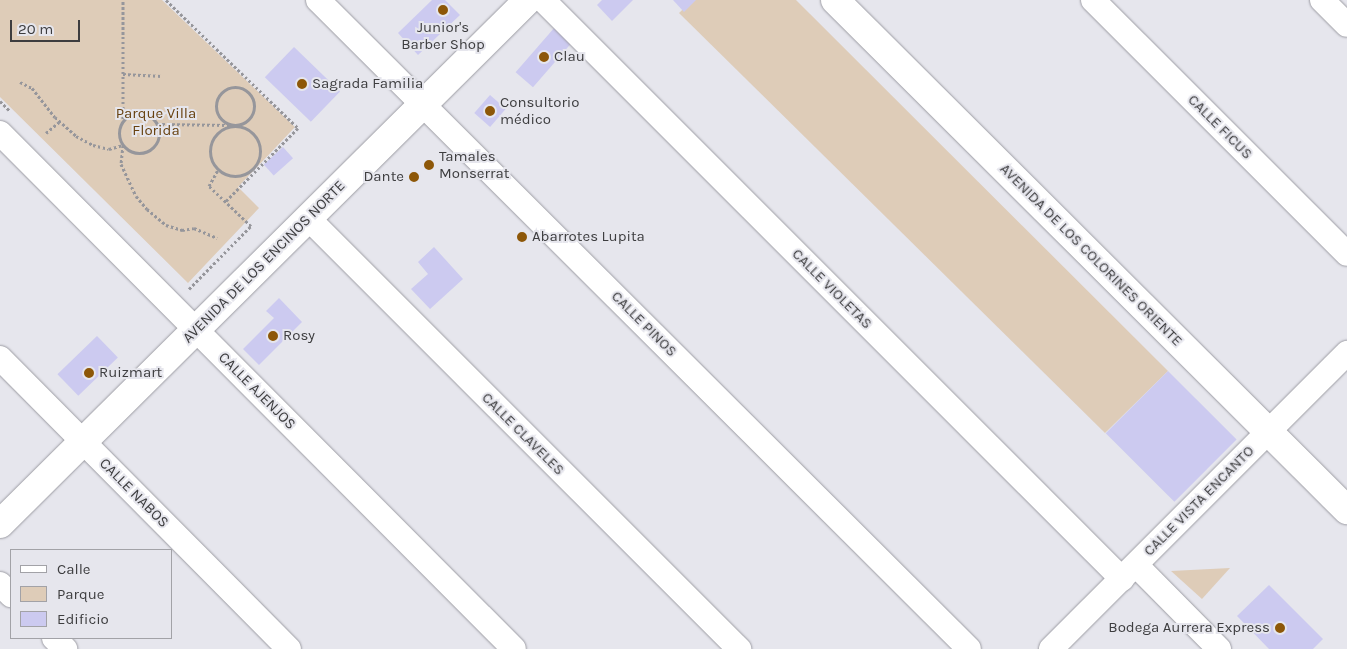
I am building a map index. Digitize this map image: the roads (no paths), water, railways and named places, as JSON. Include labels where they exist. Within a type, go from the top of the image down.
[{"type":"street","name":"CALLE PINOS","points":[[318,0],[969,649]]},
{"type":"street","name":"AVENIDA DE LOS ENCINOS NORTE","points":[[0,524],[528,0]]},
{"type":"street","name":"CALLE VIOLETAS","points":[[543,0],[1129,572],[1219,649]]},
{"type":"street","name":"AVENIDA DE LOS COLORINES ORIENTE","points":[[835,0],[1347,510]]},
{"type":"street","name":"CALLE FICUS","points":[[1092,0],[1347,254]]},
{"type":"street","points":[[1322,0],[1347,25]]},
{"type":"street","name":"CALLE AJENJOS","points":[[7,124],[196,330],[514,649]]},
{"type":"street","name":"CALLE CLAVELES","points":[[308,218],[739,649]]},
{"type":"street","name":"CALLE VISTA ENCANTO","points":[[1051,649],[1347,353]]},
{"type":"street","name":"CALLE NABOS","points":[[0,358],[289,649]]},
{"type":"street","points":[[0,584],[10,594]]},
{"type":"street","points":[[55,639],[65,649]]},
{"type":"place","name":"Junior's Barber Shop","points":[[443,10]]},
{"type":"place","name":"Clau","points":[[544,57]]},
{"type":"place","name":"Sagrada Familia","points":[[302,84]]},
{"type":"place","name":"Consultorio médico","points":[[490,111]]},
{"type":"place","name":"Tamales Monserrat","points":[[429,165]]},
{"type":"place","name":"Dante","points":[[414,177]]},
{"type":"place","name":"Abarrotes Lupita","points":[[522,237]]},
{"type":"place","name":"Rosy","points":[[273,336]]},
{"type":"place","name":"Ruizmart","points":[[89,373]]},
{"type":"place","name":"Bodega Aurrera Express","points":[[1280,628]]},
{"type":"park label","name":"Parque Villa Florida","points":[[156,122]]}]
